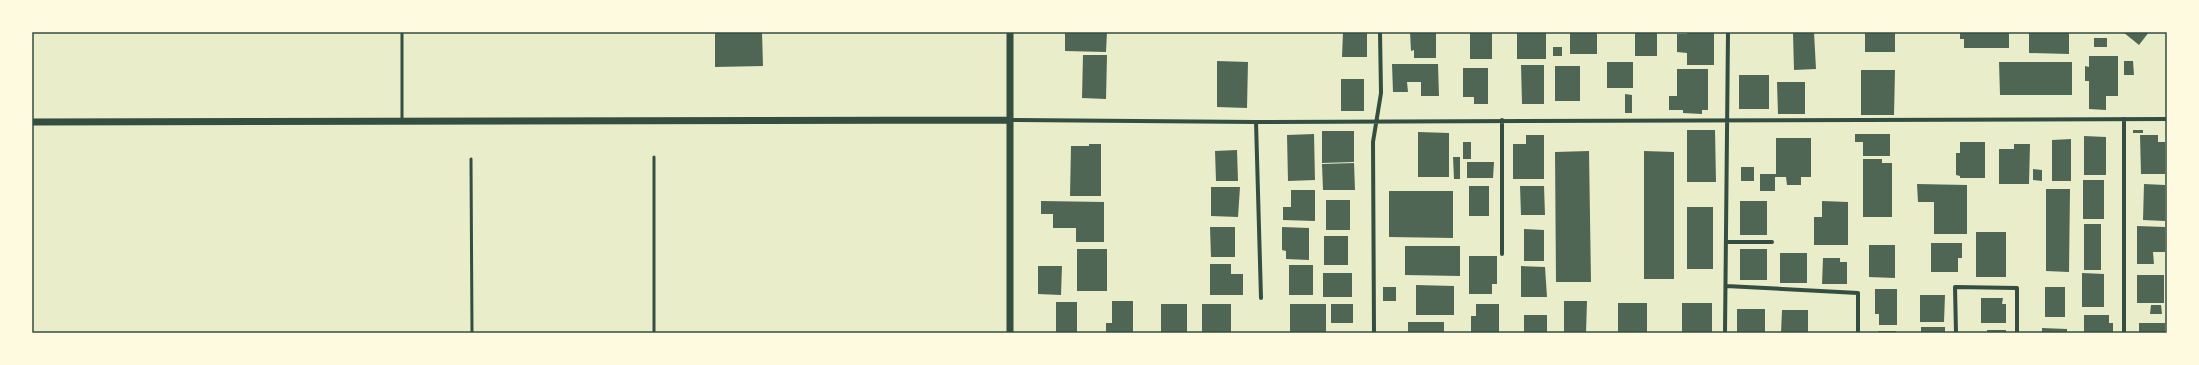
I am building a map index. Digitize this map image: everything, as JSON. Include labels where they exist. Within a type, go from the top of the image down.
[{"type":"street","points":[[1010,32],[1010,333]]},
{"type":"street","points":[[1374,333],[1373,142],[1381,93],[1380,32]]},
{"type":"street","points":[[1725,333],[1728,32]]},
{"type":"street","points":[[2124,119],[2124,333]]},
{"type":"street","points":[[32,122],[1010,120],[1256,122],[2167,119]]},
{"type":"street","points":[[1502,120],[1502,254]]},
{"type":"street","points":[[1256,122],[1261,298]]},
{"type":"street","points":[[1726,242],[1772,242]]},
{"type":"street","points":[[1726,286],[1858,293],[1858,333]]},
{"type":"street","points":[[1956,333],[1955,287],[2017,288],[2017,333]]},
{"type":"lane","points":[[402,32],[402,122]]},
{"type":"lane","points":[[654,157],[654,333]]},
{"type":"lane","points":[[471,159],[472,333]]},
{"type":"building","points":[[715,32],[762,32],[763,66],[715,67]]},
{"type":"building","points":[[1065,32],[1107,32],[1106,52],[1065,51]]},
{"type":"building","points":[[1343,32],[1367,32],[1367,57],[1342,57]]},
{"type":"building","points":[[1410,32],[1436,32],[1436,58],[1414,58],[1414,50],[1411,51]]},
{"type":"building","points":[[1470,32],[1492,32],[1492,59],[1470,59]]},
{"type":"building","points":[[1517,32],[1546,32],[1546,59],[1517,59]]},
{"type":"building","points":[[1570,32],[1597,32],[1597,54],[1570,54]]},
{"type":"building","points":[[1635,32],[1657,32],[1657,56],[1635,56]]},
{"type":"building","points":[[1687,32],[1714,32],[1714,65],[1687,65],[1687,53],[1677,52],[1677,34],[1687,34]]},
{"type":"building","points":[[1814,32],[1816,69],[1794,70],[1793,33]]},
{"type":"building","points":[[1865,32],[1895,32],[1895,52],[1865,52]]},
{"type":"building","points":[[1960,32],[2009,32],[2009,48],[1964,48],[1964,39],[1960,39]]},
{"type":"building","points":[[2029,32],[2069,32],[2069,54],[2029,53]]},
{"type":"building","points":[[2123,32],[2149,32],[2139,45]]},
{"type":"building","points":[[2094,38],[2107,38],[2107,47],[2094,47]]},
{"type":"building","points":[[1553,47],[1562,47],[1562,56],[1553,56]]},
{"type":"building","points":[[1083,55],[1107,55],[1106,99],[1082,98]]},
{"type":"building","points":[[2089,56],[2118,56],[2118,96],[2106,96],[2106,110],[2089,109],[2089,81],[2085,81],[2085,66],[2089,67]]},
{"type":"building","points":[[1217,61],[1248,62],[1247,108],[1217,107]]},
{"type":"building","points":[[2124,61],[2133,61],[2134,75],[2124,75]]},
{"type":"building","points":[[1607,62],[1633,62],[1633,88],[1607,88]]},
{"type":"building","points":[[1999,62],[2072,62],[2072,95],[2000,95]]},
{"type":"building","points":[[1392,64],[1438,64],[1439,96],[1421,96],[1421,82],[1407,82],[1408,92],[1393,92]]},
{"type":"building","points":[[1521,65],[1544,65],[1544,104],[1522,104]]},
{"type":"building","points":[[1555,66],[1580,66],[1580,101],[1555,101]]},
{"type":"building","points":[[1463,68],[1488,68],[1488,104],[1474,104],[1474,97],[1463,97]]},
{"type":"building","points":[[1677,69],[1708,69],[1708,110],[1702,110],[1702,114],[1683,113],[1683,110],[1669,110],[1669,96],[1677,96]]},
{"type":"building","points":[[1861,70],[1895,70],[1894,115],[1861,115]]},
{"type":"building","points":[[1739,75],[1769,75],[1769,109],[1739,109]]},
{"type":"building","points":[[1341,79],[1364,79],[1364,111],[1341,111]]},
{"type":"building","points":[[1777,82],[1805,82],[1805,114],[1778,114]]},
{"type":"building","points":[[1625,94],[1632,95],[1632,113],[1625,113]]},
{"type":"building","points":[[1687,130],[1715,130],[1716,182],[1687,182]]},
{"type":"building","points":[[2133,130],[2143,130],[2143,133],[2133,133]]},
{"type":"building","points":[[1322,131],[1354,131],[1354,162],[1322,163]]},
{"type":"building","points":[[1418,132],[1449,133],[1449,177],[1418,177]]},
{"type":"building","points":[[1314,134],[1315,180],[1288,181],[1287,135]]},
{"type":"building","points":[[1855,134],[1890,134],[1890,156],[1863,156],[1863,142],[1855,142]]},
{"type":"building","points":[[1526,135],[1544,135],[1544,179],[1513,179],[1513,144],[1526,144]]},
{"type":"building","points":[[2140,135],[2158,135],[2158,142],[2165,142],[2165,174],[2141,174]]},
{"type":"building","points":[[2084,136],[2106,137],[2106,175],[2084,175]]},
{"type":"building","points":[[1776,138],[1811,138],[1811,177],[1801,177],[1801,185],[1787,185],[1786,177],[1775,177],[1775,191],[1760,191],[1760,174],[1776,174]]},
{"type":"building","points":[[2071,139],[2071,181],[2052,181],[2052,140]]},
{"type":"building","points":[[1463,142],[1471,142],[1471,159],[1463,159]]},
{"type":"building","points":[[1960,142],[1985,142],[1985,178],[1960,178],[1960,176],[1956,175],[1956,153],[1960,153]]},
{"type":"building","points":[[1089,144],[1101,144],[1101,196],[1070,196],[1071,146],[1089,146]]},
{"type":"building","points":[[2014,144],[2030,144],[2029,184],[1999,184],[1999,149],[2014,149]]},
{"type":"building","points":[[1237,150],[1238,181],[1216,181],[1215,151]]},
{"type":"building","points":[[1589,151],[1591,282],[1556,282],[1555,152]]},
{"type":"building","points":[[1644,151],[1674,152],[1674,279],[1644,279]]},
{"type":"building","points":[[1453,157],[1460,157],[1460,179],[1454,179]]},
{"type":"building","points":[[1863,159],[1882,159],[1882,163],[1892,163],[1892,217],[1863,217]]},
{"type":"building","points":[[1467,162],[1494,162],[1493,178],[1467,178]]},
{"type":"building","points":[[1354,163],[1355,190],[1323,190],[1322,164]]},
{"type":"building","points":[[1741,167],[1754,167],[1754,181],[1741,181]]},
{"type":"building","points":[[2033,169],[2042,170],[2042,181],[2033,180]]},
{"type":"building","points":[[2083,180],[2104,180],[2104,219],[2083,219]]},
{"type":"building","points":[[1917,184],[1967,185],[1967,234],[1934,234],[1934,202],[1918,202]]},
{"type":"building","points":[[2144,184],[2165,185],[2165,221],[2143,220]]},
{"type":"building","points":[[1469,186],[1489,186],[1489,216],[1469,216]]},
{"type":"building","points":[[1520,186],[1544,186],[1545,215],[1521,215]]},
{"type":"building","points":[[1211,187],[1240,187],[1238,217],[1211,216]]},
{"type":"building","points":[[2046,189],[2070,189],[2069,272],[2046,271]]},
{"type":"building","points":[[1291,190],[1315,190],[1315,221],[1283,220],[1283,207],[1291,207]]},
{"type":"building","points":[[1389,191],[1453,191],[1453,238],[1389,237]]},
{"type":"building","points":[[1326,200],[1350,200],[1350,230],[1326,230]]},
{"type":"building","points":[[1041,201],[1104,202],[1104,242],[1076,242],[1076,228],[1053,228],[1053,214],[1041,214]]},
{"type":"building","points":[[1740,201],[1767,201],[1767,235],[1740,235]]},
{"type":"building","points":[[1822,201],[1848,202],[1848,245],[1814,245],[1814,217],[1822,217]]},
{"type":"building","points":[[1687,207],[1713,207],[1713,269],[1687,269]]},
{"type":"building","points":[[2084,224],[2101,224],[2101,270],[2084,270]]},
{"type":"building","points":[[2137,226],[2165,227],[2165,252],[2153,252],[2154,264],[2137,264]]},
{"type":"building","points":[[1210,227],[1235,227],[1235,257],[1211,257]]},
{"type":"building","points":[[1282,227],[1309,228],[1309,260],[1286,259],[1286,251],[1282,250]]},
{"type":"building","points":[[1524,229],[1544,230],[1544,261],[1524,261]]},
{"type":"building","points":[[1976,232],[2006,232],[2006,277],[1976,277]]},
{"type":"building","points":[[1324,236],[1348,236],[1348,265],[1324,265]]},
{"type":"building","points":[[1931,243],[1962,243],[1962,258],[1958,258],[1958,272],[1931,272]]},
{"type":"building","points":[[1869,245],[1895,245],[1895,278],[1869,277]]},
{"type":"building","points":[[1405,246],[1460,246],[1460,276],[1405,275]]},
{"type":"building","points":[[1077,249],[1107,249],[1107,291],[1077,291]]},
{"type":"building","points":[[1740,249],[1767,249],[1767,280],[1740,280]]},
{"type":"building","points":[[1780,253],[1807,253],[1807,283],[1780,283]]},
{"type":"building","points":[[1469,256],[1497,256],[1497,284],[1492,284],[1492,294],[1469,294]]},
{"type":"building","points":[[1823,258],[1840,258],[1840,262],[1847,262],[1847,284],[1822,284]]},
{"type":"building","points":[[1210,264],[1231,264],[1231,274],[1243,274],[1243,295],[1210,295]]},
{"type":"building","points":[[1289,265],[1313,265],[1313,295],[1289,295]]},
{"type":"building","points":[[1038,266],[1062,266],[1061,295],[1038,294]]},
{"type":"building","points":[[1521,266],[1545,267],[1547,297],[1521,297]]},
{"type":"building","points":[[1323,273],[1352,273],[1352,297],[1323,297]]},
{"type":"building","points":[[2082,273],[2104,274],[2104,307],[2082,307]]},
{"type":"building","points":[[2137,275],[2164,275],[2164,303],[2137,303]]},
{"type":"building","points":[[1416,285],[1454,286],[1454,315],[1416,315]]},
{"type":"building","points":[[1383,287],[1396,287],[1396,301],[1383,301]]},
{"type":"building","points":[[2045,287],[2065,287],[2065,317],[2045,317]]},
{"type":"building","points":[[1875,289],[1897,289],[1897,325],[1879,325],[1879,314],[1875,314]]},
{"type":"building","points":[[1920,295],[1945,295],[1944,322],[1920,322]]},
{"type":"building","points":[[1981,298],[2003,298],[2002,304],[2006,304],[2006,323],[1981,323]]},
{"type":"building","points":[[1112,301],[1133,301],[1133,333],[1106,333],[1106,323],[1112,323]]},
{"type":"building","points":[[1564,301],[1587,301],[1586,333],[1564,333]]},
{"type":"building","points":[[1056,302],[1077,302],[1077,333],[1056,333]]},
{"type":"building","points":[[1618,303],[1647,303],[1647,333],[1618,333]]},
{"type":"building","points":[[1682,303],[1712,303],[1712,333],[1682,333]]},
{"type":"building","points":[[1161,304],[1187,304],[1187,333],[1161,333]]},
{"type":"building","points":[[1202,304],[1231,304],[1231,333],[1202,333]]},
{"type":"building","points":[[1290,304],[1326,304],[1326,333],[1290,333]]},
{"type":"building","points":[[1331,304],[1353,304],[1353,323],[1331,323]]},
{"type":"building","points":[[1476,304],[1499,304],[1499,333],[1471,333],[1471,316],[1476,316]]},
{"type":"building","points":[[2151,305],[2161,305],[2162,314],[2150,314]]},
{"type":"building","points":[[1737,309],[1765,309],[1765,333],[1737,333]]},
{"type":"building","points":[[1782,310],[1808,310],[1808,333],[1781,333]]},
{"type":"building","points":[[1524,315],[1547,315],[1547,333],[1524,333]]},
{"type":"building","points":[[2084,315],[2109,315],[2109,323],[2113,323],[2113,333],[2084,333]]},
{"type":"building","points":[[1408,322],[1444,322],[1444,333],[1408,333]]},
{"type":"building","points":[[2139,323],[2165,323],[2165,333],[2139,333]]},
{"type":"building","points":[[1921,327],[1945,327],[1945,333],[1921,333]]},
{"type":"building","points":[[2042,328],[2067,329],[2067,333],[2042,333]]},
{"type":"building","points":[[1987,330],[2006,330],[2006,333],[1987,333]]},
{"type":"building","points":[[1878,331],[1896,331],[1896,333],[1878,333]]}]
